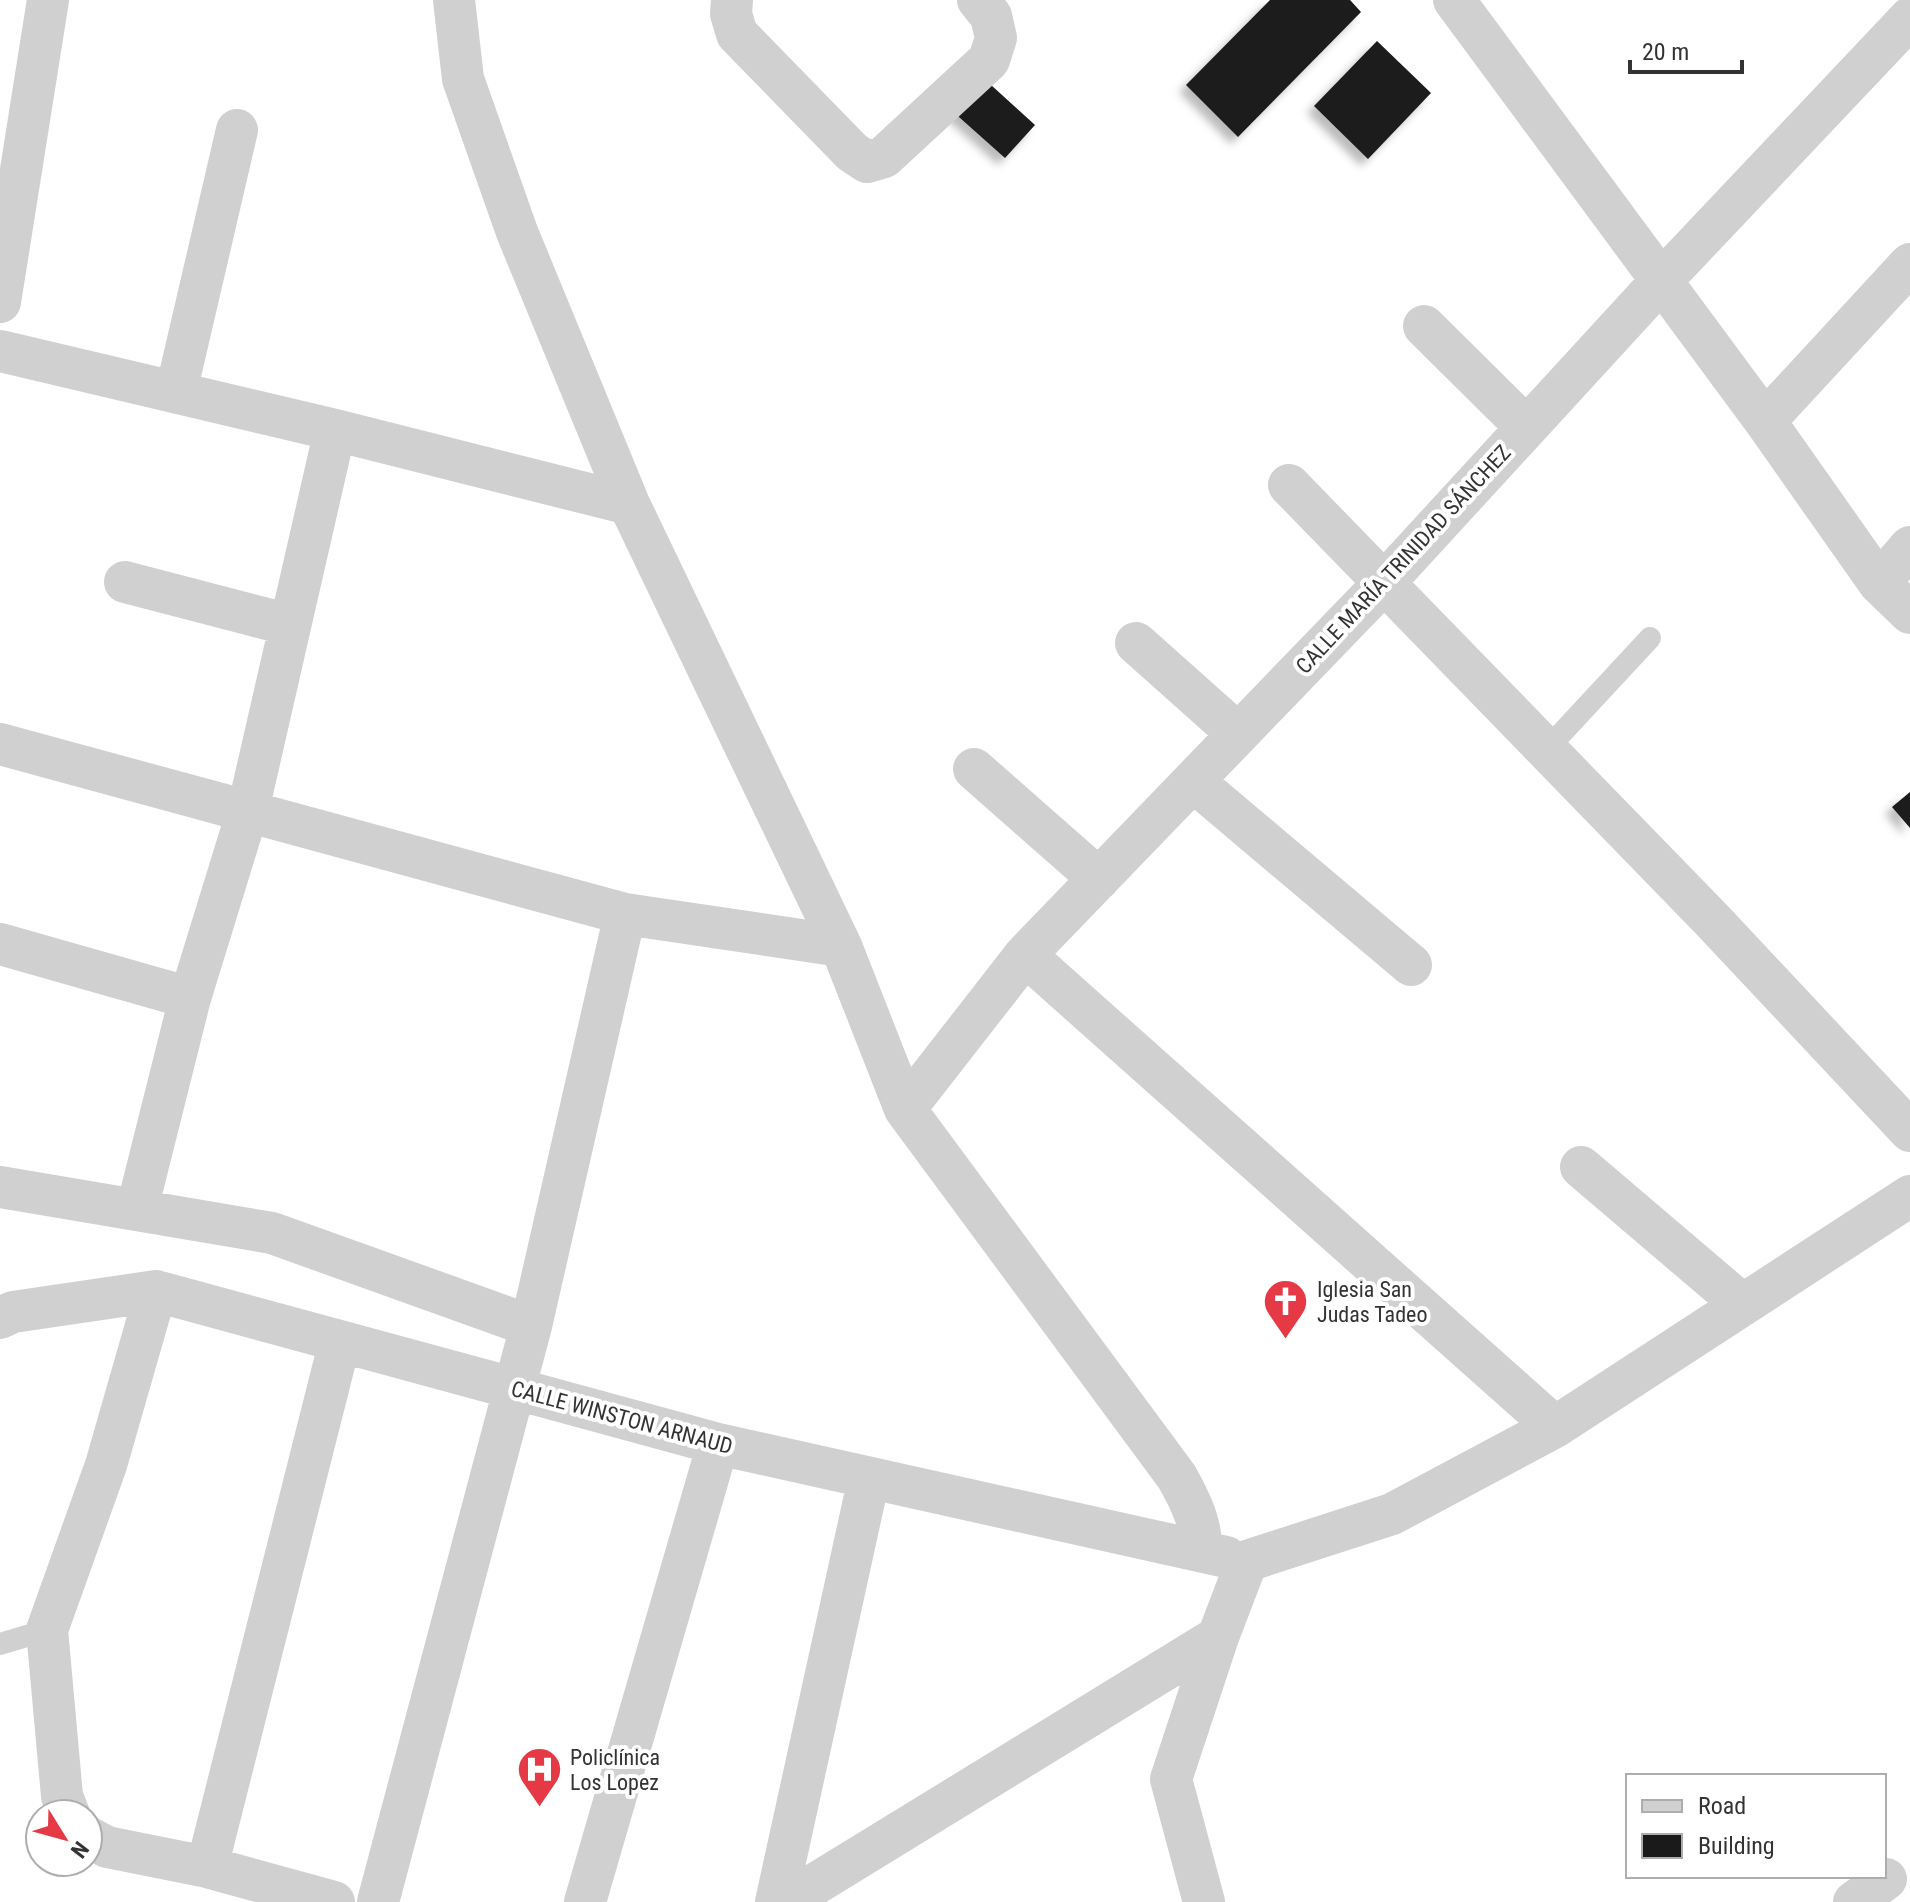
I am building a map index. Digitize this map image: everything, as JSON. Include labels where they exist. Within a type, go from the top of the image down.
[{"type":"street","points":[[0,302],[48,0]]},
{"type":"street","points":[[454,0],[463,79],[517,232],[629,504],[841,946],[905,1109],[1177,1477],[1192,1504],[1201,1532],[1202,1551]]},
{"type":"street","points":[[732,0],[731,14],[737,34],[852,152],[867,162],[884,157],[989,60],[996,38],[991,16],[978,0]]},
{"type":"street","points":[[1454,0],[1765,421],[1879,583],[1910,613]]},
{"type":"street","name":"CALLE MARÍA TRINIDAD SÁNCHEZ","points":[[905,1109],[1025,955],[1383,584],[1662,280],[1910,18]]},
{"type":"street","points":[[176,392],[237,130]]},
{"type":"street","points":[[1765,421],[1910,264]]},
{"type":"street","points":[[1424,326],[1526,427]]},
{"type":"street","points":[[0,351],[335,430],[629,504]]},
{"type":"street","points":[[137,1209],[190,998],[248,810],[335,430]]},
{"type":"street","points":[[1289,485],[1713,921],[1910,1131]]},
{"type":"street","points":[[1879,583],[1910,547]]},
{"type":"street","points":[[125,582],[290,625]]},
{"type":"street","points":[[1136,643],[1238,734]]},
{"type":"street","points":[[0,744],[625,914],[841,946]]},
{"type":"street","points":[[974,769],[1099,879]]},
{"type":"street","points":[[1193,781],[1411,965]]},
{"type":"street","points":[[378,1902],[531,1326],[625,914]]},
{"type":"street","points":[[0,944],[190,998]]},
{"type":"street","points":[[1025,955],[1555,1427]]},
{"type":"street","points":[[1581,1167],[1743,1305]]},
{"type":"street","points":[[0,1187],[272,1233],[531,1326]]},
{"type":"street","points":[[1204,1902],[1171,1779],[1247,1561],[1392,1514],[1555,1427],[1910,1196]]},
{"type":"street","points":[[63,1798],[47,1630],[106,1465],[156,1291]]},
{"type":"street","name":"CALLE WINSTON ARNAUD","points":[[0,1318],[13,1312],[156,1291],[718,1444],[1247,1561]]},
{"type":"street","points":[[207,1867],[340,1341]]},
{"type":"street","points":[[585,1902],[718,1444]]},
{"type":"street","points":[[776,1902],[869,1478]]},
{"type":"street","points":[[786,1902],[1218,1637]]},
{"type":"street","points":[[104,1845],[207,1867],[334,1902]]},
{"type":"lane","points":[[1546,750],[1650,638]]},
{"type":"lane","points":[[0,1644],[47,1630]]},
{"type":"building","points":[[1270,0],[1350,0],[1361,12],[1238,137],[1186,85]]},
{"type":"building","points":[[1377,41],[1431,93],[1368,159],[1314,106]]},
{"type":"building","points":[[980,75],[1035,125],[1005,158],[950,109]]},
{"type":"building","points":[[1910,792],[1910,828],[1892,807]]},
{"type":"place","name":"Iglesia San Judas Tadeo","points":[[1286,1341]]},
{"type":"place","name":"Policlínica Los Lopez","points":[[539,1809]]}]
